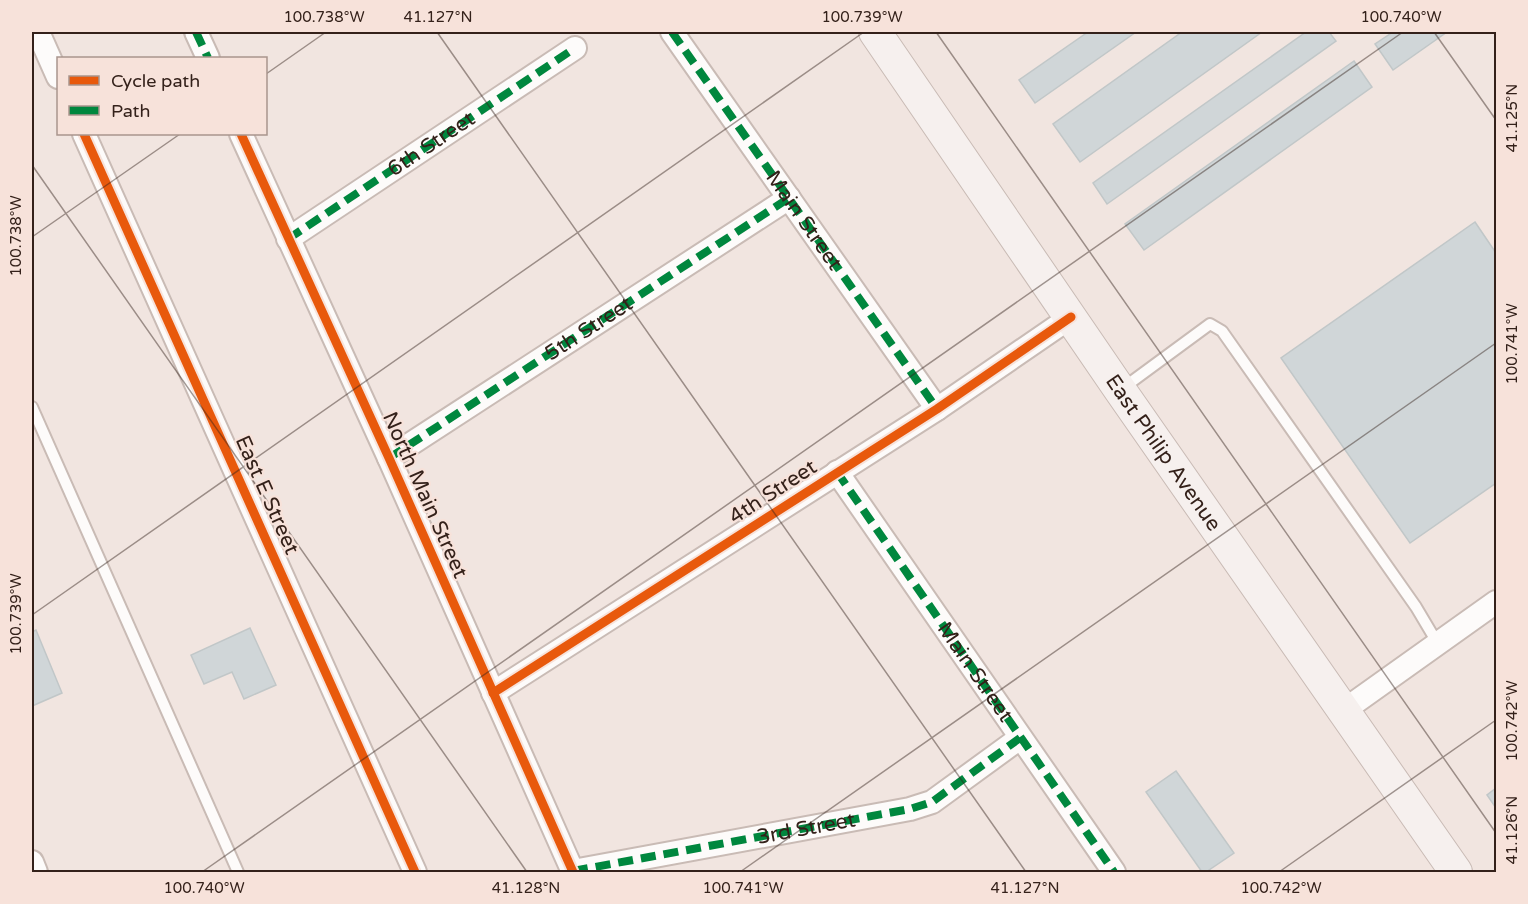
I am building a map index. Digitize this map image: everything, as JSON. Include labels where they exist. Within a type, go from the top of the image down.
[{"type":"main road","name":"East Philip Avenue","points":[[874,32],[1456,873]]},
{"type":"street","points":[[38,32],[57,75]]},
{"type":"street","points":[[196,32],[208,57]]},
{"type":"street","name":"Main Street","points":[[672,32],[937,409]]},
{"type":"street","name":"6th Street","points":[[288,239],[575,48]]},
{"type":"street","name":"East E Street","points":[[84,135],[415,873]]},
{"type":"street","name":"North Main Street","points":[[241,135],[389,458],[573,872]]},
{"type":"street","name":"5th Street","points":[[389,458],[789,198]]},
{"type":"street","name":"4th Street","points":[[493,693],[937,409],[1071,317]]},
{"type":"street","name":"Main Street","points":[[837,472],[1114,873]]},
{"type":"street","points":[[1343,711],[1497,602]]},
{"type":"street","name":"3rd Street","points":[[573,872],[898,811],[932,802],[1020,738]]},
{"type":"street","points":[[32,862],[36,873]]},
{"type":"lane","points":[[1120,390],[1210,324],[1221,331],[1416,607],[1438,644]]},
{"type":"lane","points":[[32,407],[238,873]]},
{"type":"building","points":[[1088,32],[1136,32],[1035,103],[1019,80]]},
{"type":"building","points":[[1182,32],[1262,32],[1080,162],[1053,124]]},
{"type":"building","points":[[1306,32],[1329,32],[1336,41],[1107,204],[1093,183]]},
{"type":"building","points":[[1393,32],[1447,32],[1393,70],[1375,44]]},
{"type":"building","points":[[1354,61],[1372,87],[1144,250],[1125,224]]},
{"type":"building","points":[[1475,222],[1496,253],[1496,483],[1410,543],[1281,358]]},
{"type":"building","points":[[250,628],[276,685],[244,699],[232,672],[204,684],[191,655]]},
{"type":"building","points":[[36,630],[62,693],[32,706],[32,632]]},
{"type":"building","points":[[1176,771],[1234,853],[1206,872],[1202,872],[1146,792]]},
{"type":"building","points":[[1496,788],[1496,808],[1487,795]]},
{"type":"marked path","points":[[196,32],[208,57]]},
{"type":"marked path","points":[[672,32],[937,409]]},
{"type":"marked path","points":[[288,239],[575,48]]},
{"type":"marked path","points":[[389,458],[789,198]]},
{"type":"marked path","points":[[837,472],[1114,872]]},
{"type":"marked path","points":[[573,871],[910,809],[932,802],[1020,738]]},
{"type":"cycle path","points":[[84,135],[415,872]]},
{"type":"cycle path","points":[[241,135],[389,458],[573,872]]},
{"type":"cycle path","points":[[493,693],[937,409],[1071,317]]}]
